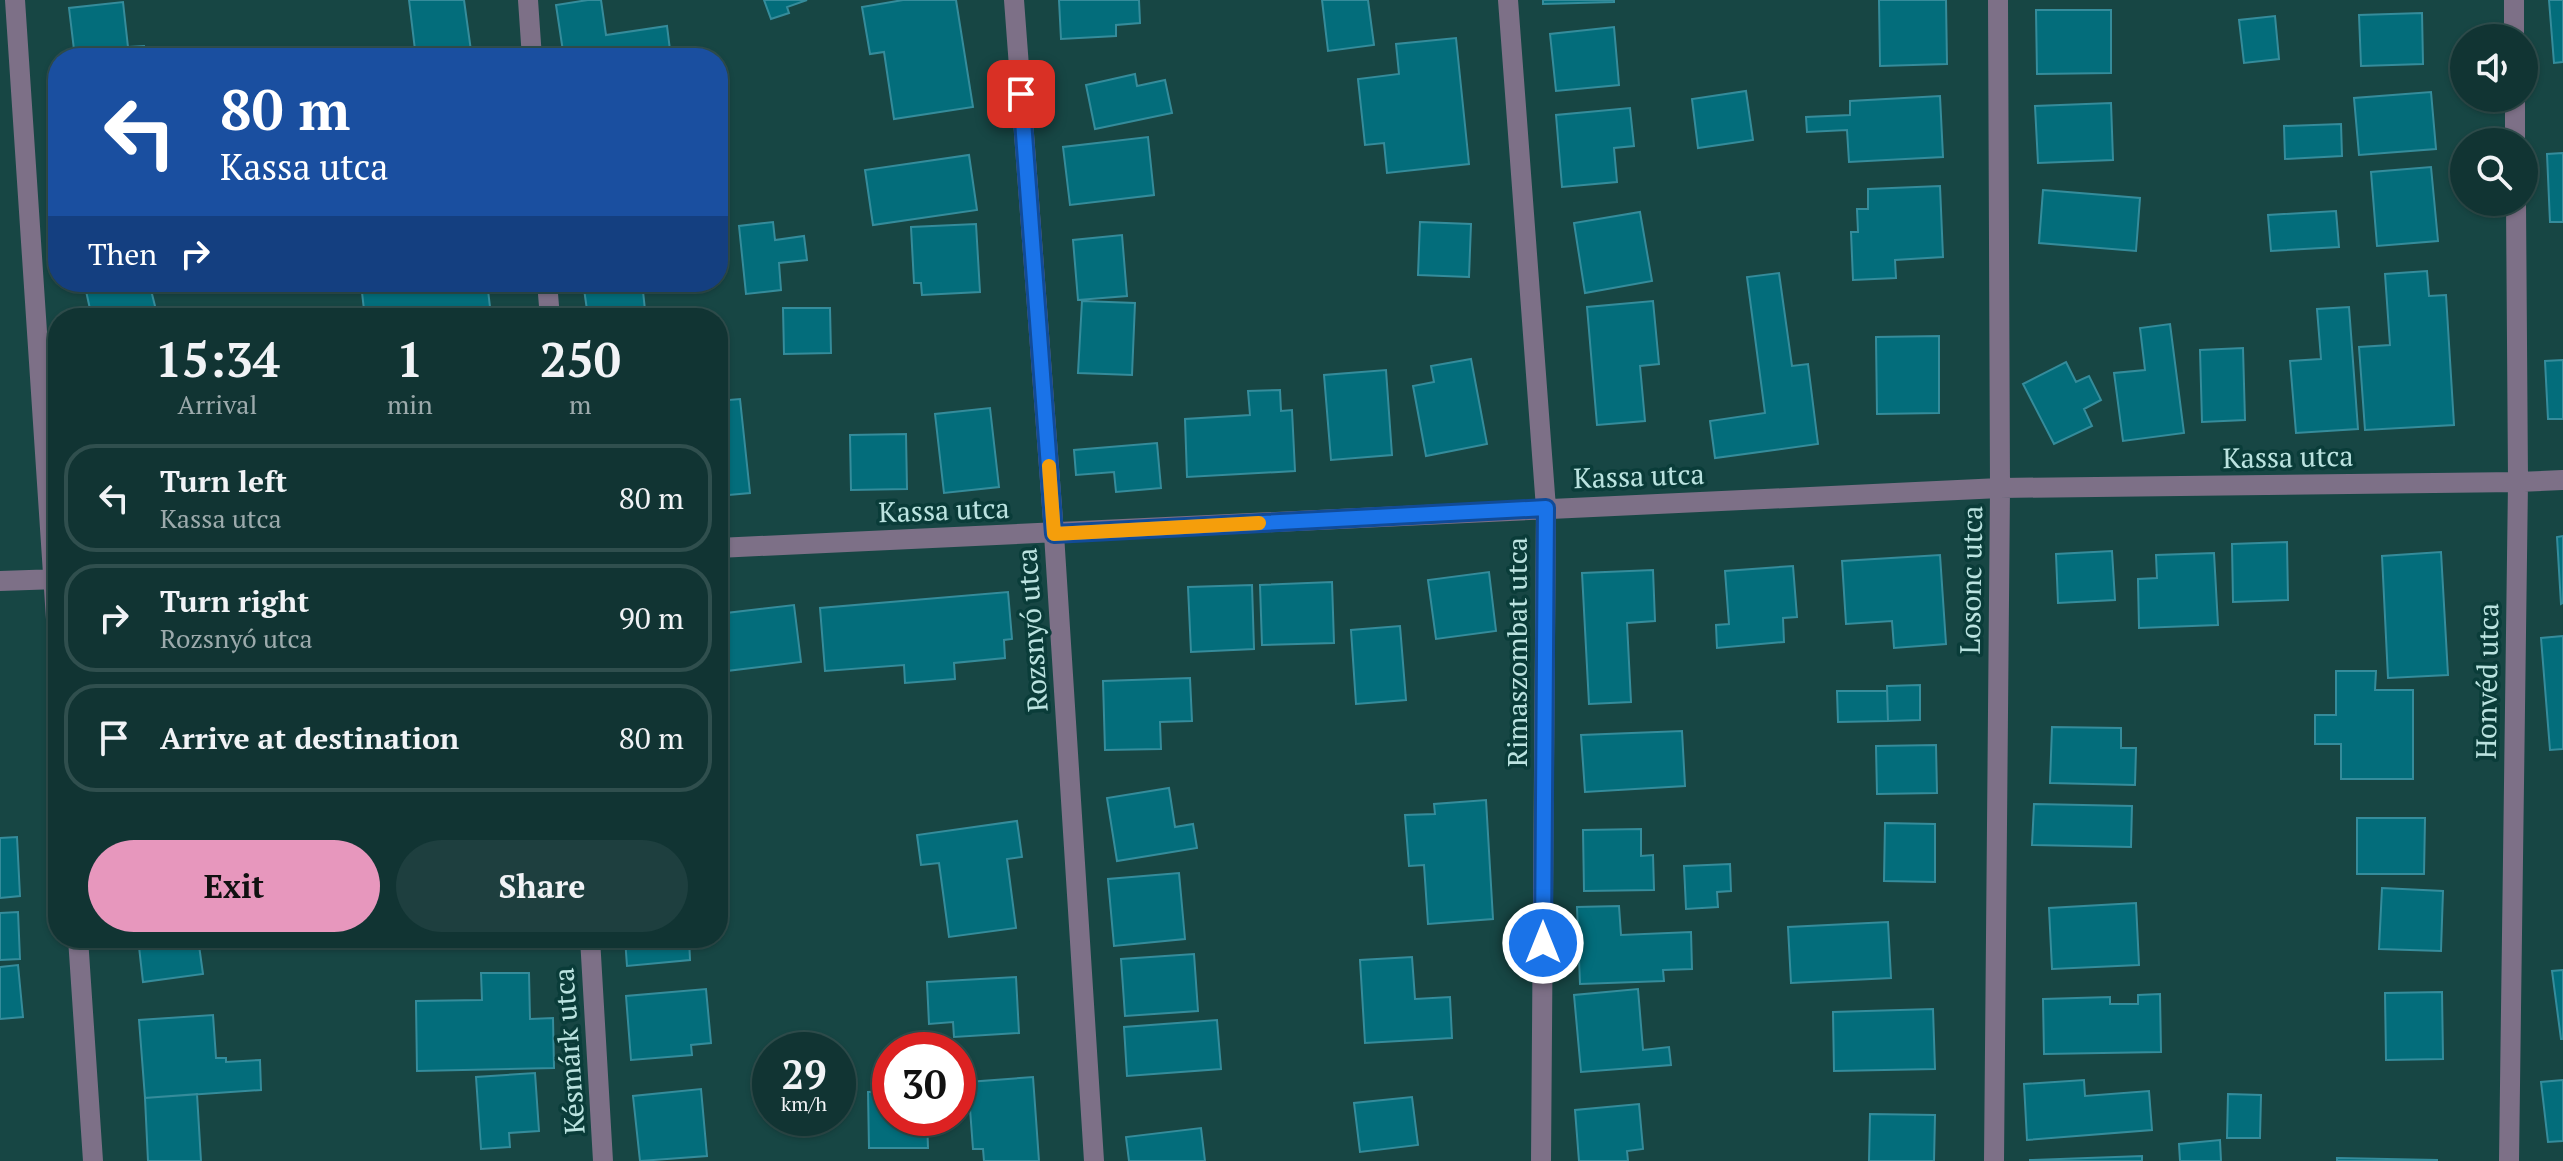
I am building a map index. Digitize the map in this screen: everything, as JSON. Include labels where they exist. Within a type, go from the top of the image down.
[{"type":"street","points":[[15,0],[48,466]]},
{"type":"street","points":[[528,0],[531,48]]},
{"type":"street","name":"Rozsnyó utca","points":[[1014,0],[1054,534],[1094,1161]]},
{"type":"street","name":"Rimaszombat utca","points":[[1508,0],[1546,508],[1541,1161]]},
{"type":"street","name":"Losonc utca","points":[[1994,1161],[2000,488],[1998,0]]},
{"type":"street","points":[[2514,0],[2514,24]]},
{"type":"street","name":"Honvéd utca","points":[[2509,1161],[2518,482],[2516,216]]},
{"type":"street","name":"Kassa utca","points":[[728,548],[2000,488],[2563,480]]},
{"type":"street","points":[[0,581],[48,579]]},
{"type":"street","points":[[79,948],[93,1161]]},
{"type":"street","name":"Késmárk utca","points":[[591,948],[603,1161]]},
{"type":"building","points":[[409,0],[464,0],[471,48],[415,48]]},
{"type":"building","points":[[601,0],[606,35],[667,26],[670,48],[562,48],[556,5]]},
{"type":"building","points":[[764,0],[807,0],[787,7],[789,13],[771,19]]},
{"type":"building","points":[[903,0],[956,0],[973,107],[894,119],[884,52],[870,54],[862,7]]},
{"type":"building","points":[[1059,0],[1139,0],[1140,23],[1116,25],[1116,36],[1061,39]]},
{"type":"building","points":[[1322,0],[1368,0],[1374,45],[1328,51]]},
{"type":"building","points":[[1543,0],[1614,0],[1614,2],[1543,4]]},
{"type":"building","points":[[1879,0],[1946,0],[1947,64],[1880,66]]},
{"type":"building","points":[[2549,0],[2563,0],[2563,62],[2554,63]]},
{"type":"building","points":[[123,2],[128,47],[144,48],[74,48],[69,8]]},
{"type":"building","points":[[2036,10],[2111,10],[2111,73],[2037,74]]},
{"type":"building","points":[[2422,13],[2423,64],[2361,66],[2359,15]]},
{"type":"building","points":[[2275,16],[2279,59],[2244,63],[2239,20]]},
{"type":"building","points":[[1614,27],[1619,85],[1556,91],[1550,34]]},
{"type":"building","points":[[1456,38],[1469,164],[1387,173],[1384,143],[1365,145],[1358,79],[1399,74],[1396,44]]},
{"type":"building","points":[[1135,74],[1137,86],[1165,80],[1172,113],[1095,129],[1086,85]]},
{"type":"building","points":[[1746,91],[1753,140],[1698,148],[1692,99]]},
{"type":"building","points":[[2431,92],[2436,149],[2359,155],[2354,98]]},
{"type":"building","points":[[1940,96],[1943,157],[1849,162],[1847,130],[1807,132],[1806,117],[1850,115],[1850,101]]},
{"type":"building","points":[[2111,103],[2113,160],[2038,163],[2035,106]]},
{"type":"building","points":[[1630,108],[1634,146],[1614,148],[1617,182],[1562,187],[1556,115]]},
{"type":"building","points":[[2341,124],[2342,156],[2285,159],[2284,126]]},
{"type":"building","points":[[1148,137],[1154,195],[1070,205],[1063,147]]},
{"type":"building","points":[[2563,153],[2563,222],[2550,222],[2547,154]]},
{"type":"building","points":[[969,155],[977,210],[873,225],[865,170]]},
{"type":"building","points":[[2431,167],[2438,241],[2377,246],[2371,172]]},
{"type":"building","points":[[1940,186],[1943,257],[1895,260],[1896,278],[1853,280],[1851,232],[1858,232],[1857,209],[1868,209],[1868,189]]},
{"type":"building","points":[[2043,190],[2140,198],[2136,251],[2039,243]]},
{"type":"building","points":[[2336,211],[2339,247],[2271,251],[2268,215]]},
{"type":"building","points":[[1640,212],[1652,281],[1585,293],[1574,223]]},
{"type":"building","points":[[773,222],[775,240],[804,236],[807,260],[779,263],[781,290],[746,294],[739,226]]},
{"type":"building","points":[[1420,222],[1471,224],[1469,277],[1418,275]]},
{"type":"building","points":[[976,224],[980,292],[922,295],[921,283],[914,283],[911,227]]},
{"type":"building","points":[[1122,235],[1127,296],[1078,300],[1073,240]]},
{"type":"building","points":[[2427,271],[2429,296],[2446,295],[2454,425],[2365,430],[2359,347],[2390,345],[2385,274]]},
{"type":"building","points":[[1779,273],[1792,366],[1808,364],[1818,444],[1715,458],[1710,421],[1765,413],[1747,277]]},
{"type":"building","points":[[86,292],[152,292],[156,308],[90,308]]},
{"type":"building","points":[[362,292],[488,292],[490,307],[482,308],[364,308]]},
{"type":"building","points":[[584,292],[643,292],[645,308],[587,308]]},
{"type":"building","points":[[1082,301],[1135,303],[1132,375],[1078,373]]},
{"type":"building","points":[[1653,301],[1659,364],[1640,366],[1645,421],[1597,425],[1587,307]]},
{"type":"building","points":[[2349,307],[2358,429],[2296,433],[2290,361],[2321,359],[2317,309]]},
{"type":"building","points":[[783,308],[830,308],[831,353],[784,354]]},
{"type":"building","points":[[2170,324],[2184,433],[2123,441],[2114,373],[2145,370],[2140,328]]},
{"type":"building","points":[[1939,336],[1939,413],[1877,414],[1876,337]]},
{"type":"building","points":[[2243,348],[2245,420],[2202,422],[2200,350]]},
{"type":"building","points":[[1471,359],[1487,444],[1426,456],[1413,386],[1434,382],[1431,366]]},
{"type":"building","points":[[2563,360],[2563,419],[2548,419],[2545,361]]},
{"type":"building","points":[[2066,362],[2076,382],[2089,376],[2101,400],[2084,409],[2092,426],[2054,444],[2023,384]]},
{"type":"building","points":[[1386,370],[1392,455],[1331,460],[1324,375]]},
{"type":"building","points":[[1280,390],[1281,411],[1292,410],[1295,471],[1187,477],[1185,419],[1250,415],[1248,391]]},
{"type":"building","points":[[740,399],[750,493],[728,495],[728,400]]},
{"type":"building","points":[[990,408],[999,487],[944,493],[935,414]]},
{"type":"building","points":[[906,434],[907,489],[851,490],[850,435]]},
{"type":"building","points":[[1157,443],[1161,488],[1116,492],[1114,472],[1076,475],[1074,450]]},
{"type":"building","points":[[2563,536],[2563,603],[2561,604],[2557,537]]},
{"type":"building","points":[[2287,542],[2288,600],[2233,602],[2232,544]]},
{"type":"building","points":[[2112,551],[2115,600],[2058,603],[2056,554]]},
{"type":"building","points":[[2441,552],[2448,675],[2388,678],[2382,556]]},
{"type":"building","points":[[2214,553],[2218,625],[2139,628],[2138,579],[2157,578],[2156,555]]},
{"type":"building","points":[[1940,555],[1946,644],[1894,648],[1892,621],[1846,624],[1842,561]]},
{"type":"building","points":[[1793,566],[1797,617],[1783,618],[1784,642],[1717,648],[1716,625],[1729,624],[1725,571]]},
{"type":"building","points":[[1653,570],[1655,621],[1627,623],[1631,702],[1589,704],[1582,573]]},
{"type":"building","points":[[1489,572],[1496,631],[1436,639],[1428,580]]},
{"type":"building","points":[[1332,582],[1334,643],[1262,645],[1260,585]]},
{"type":"building","points":[[1252,585],[1254,649],[1191,652],[1188,587]]},
{"type":"building","points":[[1008,592],[1012,639],[1004,640],[1005,658],[954,663],[955,679],[905,683],[904,665],[825,671],[820,608]]},
{"type":"building","points":[[794,605],[801,662],[728,671],[728,613]]},
{"type":"building","points":[[1400,626],[1406,700],[1356,704],[1351,630]]},
{"type":"building","points":[[2563,636],[2563,749],[2550,750],[2541,638]]},
{"type":"building","points":[[2336,671],[2376,671],[2375,690],[2413,690],[2413,779],[2341,779],[2341,744],[2315,744],[2315,715],[2336,715]]},
{"type":"building","points":[[1190,678],[1192,721],[1160,722],[1161,749],[1105,750],[1103,681]]},
{"type":"building","points":[[1920,685],[1920,720],[1888,721],[1887,686]]},
{"type":"building","points":[[1837,691],[1887,691],[1888,721],[1838,722]]},
{"type":"building","points":[[2052,727],[2121,728],[2121,748],[2136,748],[2135,785],[2050,783]]},
{"type":"building","points":[[1682,731],[1685,786],[1585,792],[1581,735]]},
{"type":"building","points":[[1936,745],[1937,793],[1877,794],[1876,746]]},
{"type":"building","points":[[1169,788],[1175,827],[1193,824],[1197,848],[1117,861],[1107,798]]},
{"type":"building","points":[[1486,800],[1493,919],[1428,924],[1424,865],[1409,866],[1405,815],[1435,814],[1434,804]]},
{"type":"building","points":[[2034,804],[2132,806],[2131,847],[2032,845]]},
{"type":"building","points":[[2357,818],[2425,818],[2424,874],[2357,874]]},
{"type":"building","points":[[1017,821],[1022,857],[1007,859],[1016,928],[949,937],[939,863],[921,865],[917,835]]},
{"type":"building","points":[[1885,823],[1935,824],[1935,882],[1884,881]]},
{"type":"building","points":[[1641,829],[1641,856],[1653,855],[1654,890],[1584,891],[1583,830]]},
{"type":"building","points":[[17,837],[20,896],[0,898],[0,838]]},
{"type":"building","points":[[1730,864],[1731,891],[1717,892],[1718,907],[1686,909],[1684,866]]},
{"type":"building","points":[[1179,873],[1185,939],[1114,946],[1108,879]]},
{"type":"building","points":[[2382,888],[2443,891],[2441,951],[2379,949]]},
{"type":"building","points":[[2136,903],[2139,965],[2052,969],[2049,908]]},
{"type":"building","points":[[1619,906],[1621,935],[1691,932],[1692,969],[1663,970],[1664,981],[1580,984],[1577,907]]},
{"type":"building","points":[[18,912],[20,959],[0,960],[0,913]]},
{"type":"building","points":[[1888,922],[1891,978],[1791,983],[1788,927]]},
{"type":"building","points":[[139,948],[199,948],[203,974],[143,982]]},
{"type":"building","points":[[626,948],[689,948],[690,960],[627,966]]},
{"type":"building","points":[[1194,954],[1198,1011],[1125,1016],[1121,959]]},
{"type":"building","points":[[1412,957],[1415,999],[1450,997],[1452,1038],[1365,1043],[1360,960]]},
{"type":"building","points":[[18,965],[23,1017],[0,1019],[0,967]]},
{"type":"building","points":[[2563,970],[2563,1039],[2561,1039],[2552,971]]},
{"type":"building","points":[[481,973],[529,973],[530,1019],[553,1018],[554,1068],[417,1071],[416,1001],[482,1000]]},
{"type":"building","points":[[1016,977],[1019,1033],[976,1036],[976,1032],[954,1032],[953,1022],[929,1024],[927,982]]},
{"type":"building","points":[[706,989],[711,1043],[691,1045],[692,1055],[631,1060],[626,996]]},
{"type":"building","points":[[1638,989],[1643,1050],[1669,1047],[1671,1065],[1581,1072],[1574,995]]},
{"type":"building","points":[[2442,992],[2443,1059],[2386,1060],[2385,993]]},
{"type":"building","points":[[2160,994],[2161,1052],[2044,1054],[2043,999],[2110,997],[2110,1004],[2138,1004],[2138,995]]},
{"type":"building","points":[[1933,1009],[1935,1069],[1834,1071],[1833,1012]]},
{"type":"building","points":[[213,1015],[216,1058],[226,1058],[226,1062],[260,1060],[261,1090],[145,1098],[139,1020]]},
{"type":"building","points":[[1217,1020],[1221,1069],[1127,1076],[1124,1027]]},
{"type":"building","points":[[535,1073],[539,1131],[509,1133],[510,1147],[481,1149],[476,1077]]},
{"type":"building","points":[[1033,1077],[1039,1161],[984,1161],[983,1149],[973,1149],[972,1136],[976,1136],[976,1081]]},
{"type":"building","points":[[2084,1080],[2085,1096],[2149,1091],[2152,1130],[2027,1140],[2024,1084]]},
{"type":"building","points":[[2563,1080],[2563,1141],[2548,1142],[2541,1082]]},
{"type":"building","points":[[701,1089],[707,1156],[640,1161],[633,1096]]},
{"type":"building","points":[[868,1092],[872,1092],[872,1136],[928,1136],[928,1148],[869,1148]]},
{"type":"building","points":[[197,1094],[201,1161],[148,1161],[145,1098]]},
{"type":"building","points":[[2228,1094],[2261,1095],[2260,1138],[2227,1138]]},
{"type":"building","points":[[1412,1097],[1418,1145],[1360,1152],[1354,1103]]},
{"type":"building","points":[[1639,1104],[1643,1149],[1627,1151],[1628,1161],[1579,1161],[1575,1110]]},
{"type":"building","points":[[1870,1114],[1935,1115],[1934,1161],[1869,1161]]},
{"type":"building","points":[[1201,1128],[1205,1161],[1129,1161],[1126,1137]]},
{"type":"building","points":[[2220,1140],[2221,1161],[2180,1161],[2179,1144]]},
{"type":"building","points":[[2142,1156],[2142,1161],[2030,1161],[2030,1160]]},
{"type":"building","points":[[2337,1158],[2437,1160],[2437,1161],[2337,1161]]},
{"type":"slow traffic","points":[[1049,466],[1054,534],[1259,523]]},
{"type":"route","points":[[1021,94],[1054,534],[1546,508],[1543,943]]}]
